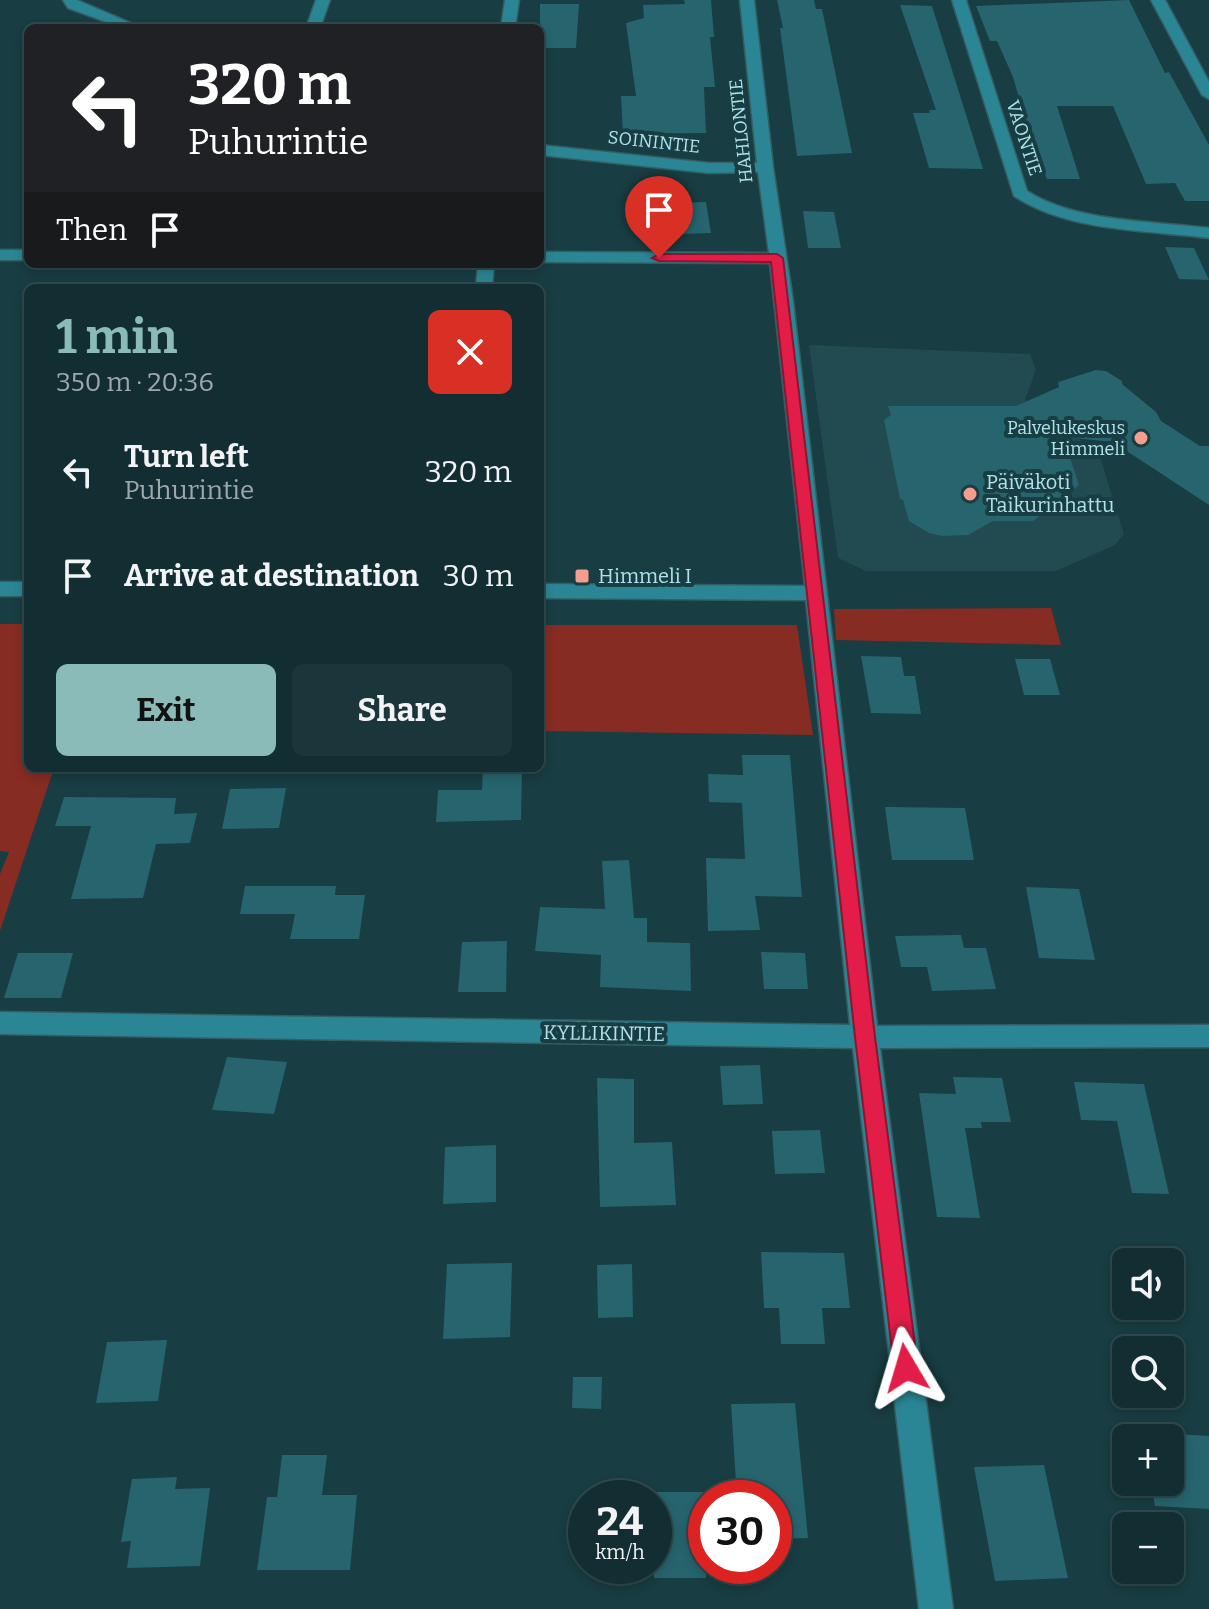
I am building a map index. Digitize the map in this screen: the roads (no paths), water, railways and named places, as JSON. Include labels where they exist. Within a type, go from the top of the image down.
[{"type":"street","points":[[70,0],[73,5],[124,24]]},
{"type":"street","points":[[314,24],[323,0]]},
{"type":"street","points":[[509,24],[512,0]]},
{"type":"street","name":"HAHLONTIE","points":[[747,0],[865,1037],[936,1609]]},
{"type":"street","name":"VAONTIE","points":[[959,0],[1020,193],[1041,207],[1085,218],[1209,233]]},
{"type":"street","points":[[1158,0],[1209,95]]},
{"type":"street","name":"SOININTIE","points":[[544,150],[709,168],[765,167]]},
{"type":"street","points":[[0,255],[24,255]]},
{"type":"street","points":[[544,257],[777,258]]},
{"type":"street","points":[[0,589],[24,589]]},
{"type":"street","points":[[544,591],[816,593]]},
{"type":"street","name":"KYLLIKINTIE","points":[[0,1023],[865,1037],[1209,1036]]},
{"type":"place","name":"Palvelukeskus Himmeli","points":[[1141,438]]},
{"type":"place","name":"Päiväkoti Taikurinhattu","points":[[970,494]]},
{"type":"place","name":"Himmeli I","points":[[582,576]]}]
